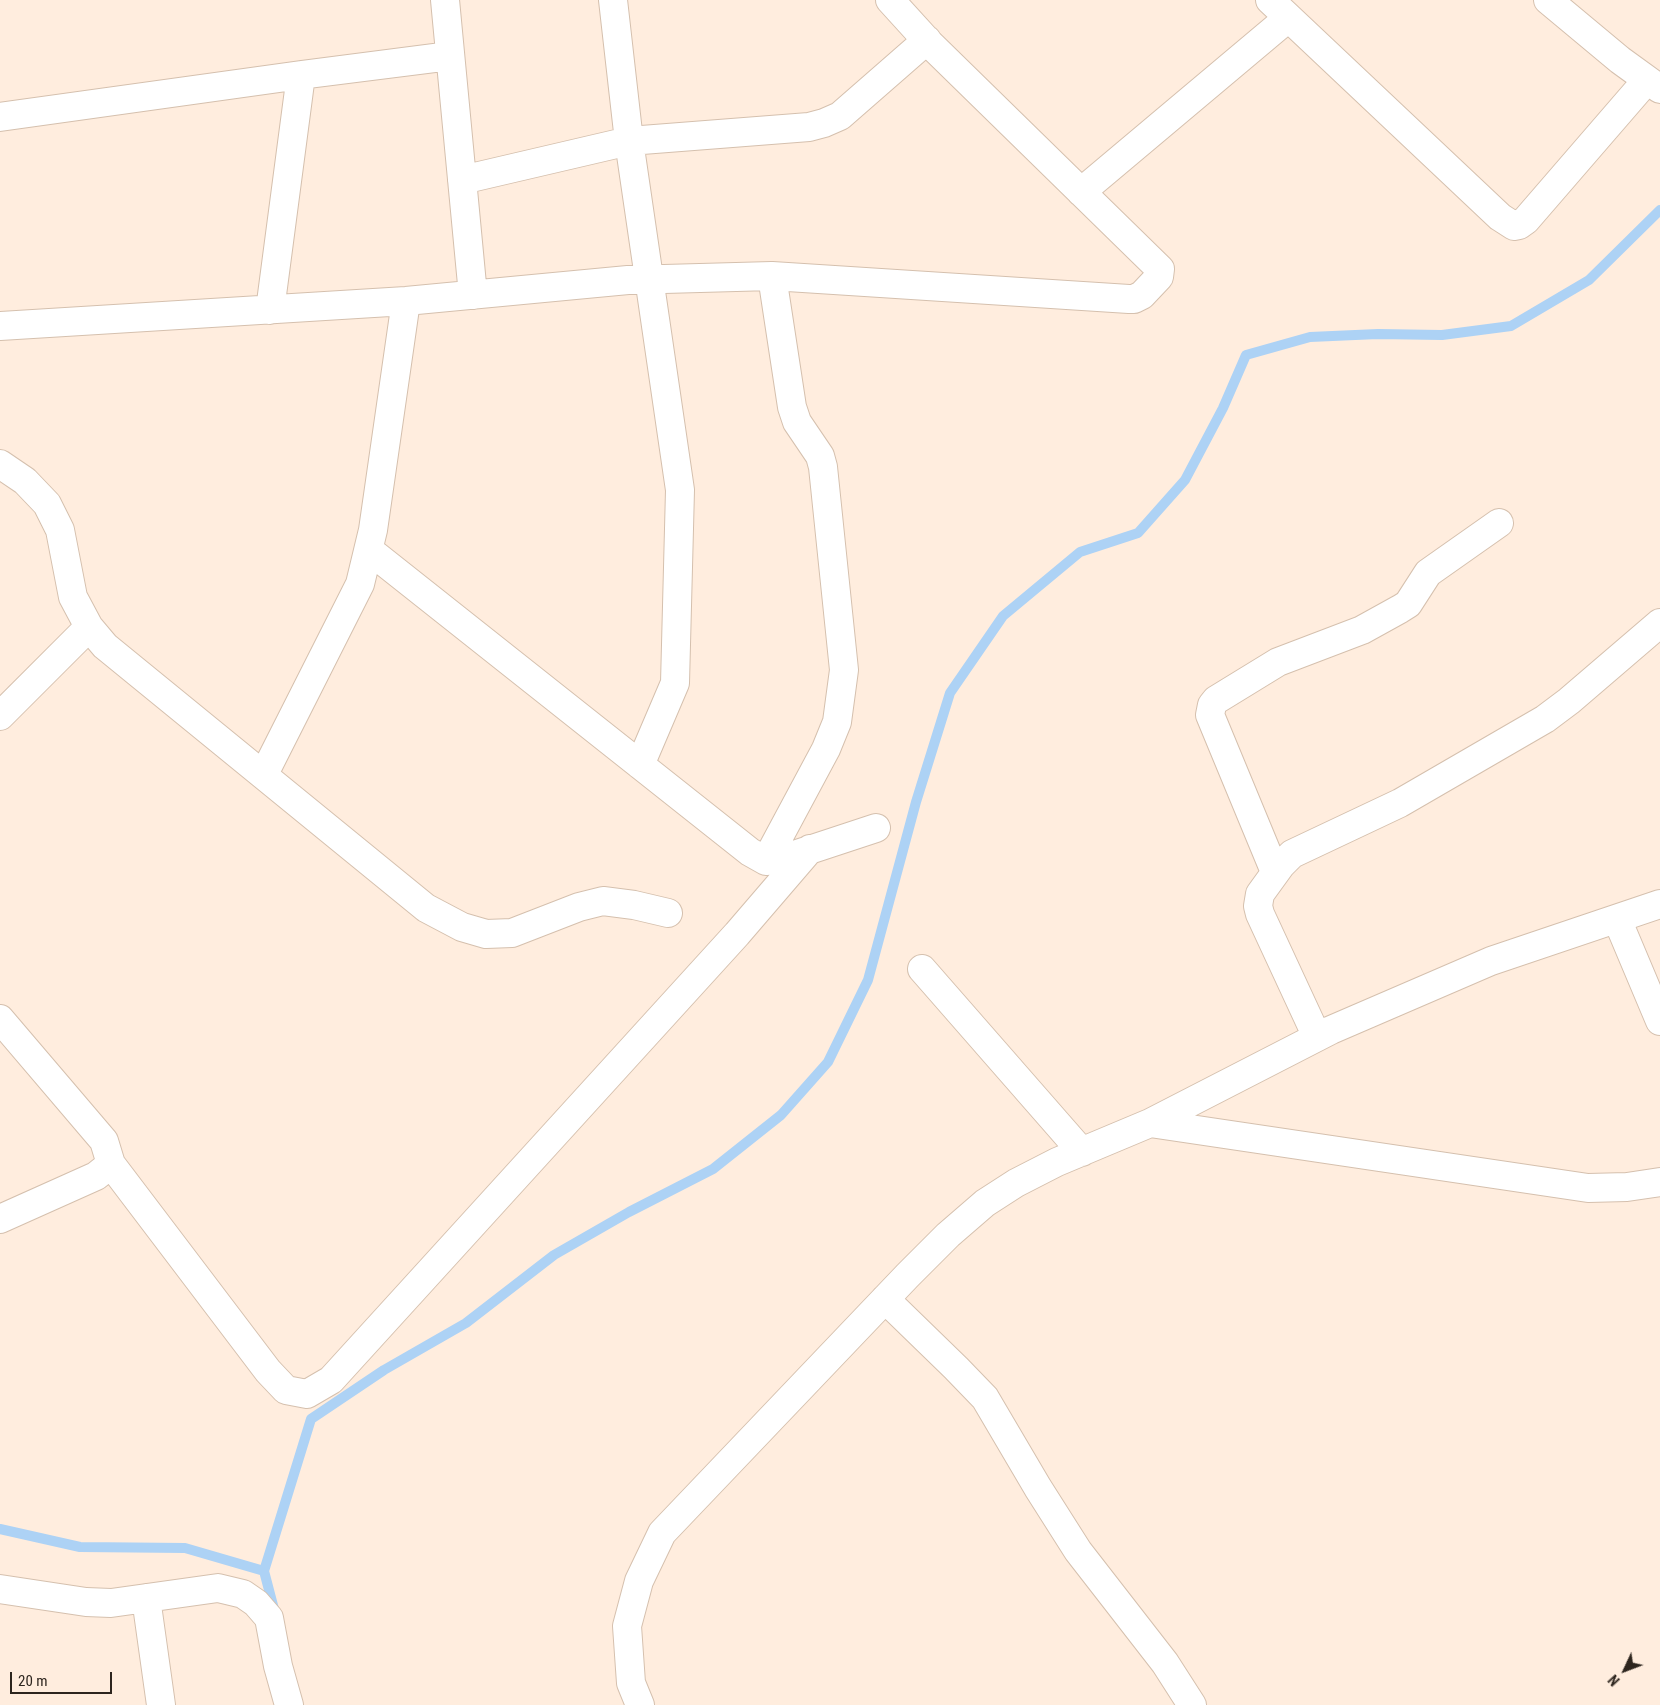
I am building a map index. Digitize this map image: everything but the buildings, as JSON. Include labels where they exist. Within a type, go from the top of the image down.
[{"type":"street","points":[[445,0],[473,295]]},
{"type":"street","points":[[612,0],[629,141],[679,478],[680,503],[675,683],[640,765]]},
{"type":"street","points":[[0,326],[406,302],[628,280],[650,281],[772,276],[1129,300],[1138,298],[1159,277],[1160,269],[927,40],[890,0]]},
{"type":"street","points":[[1081,192],[1279,9],[1500,217],[1514,226],[1518,225],[1526,220],[1654,84],[1620,60],[1548,0]]},
{"type":"street","points":[[462,180],[629,141],[809,126],[824,123],[840,116],[927,40]]},
{"type":"street","points":[[0,116],[450,56]]},
{"type":"street","points":[[270,310],[301,75]]},
{"type":"street","points":[[766,861],[826,749],[837,722],[844,670],[823,467],[817,450],[797,422],[792,408],[772,276]]},
{"type":"street","points":[[264,774],[360,584],[373,530],[406,302]]},
{"type":"street","points":[[0,464],[25,481],[48,504],[60,530],[72,597],[89,627],[105,646],[426,908],[462,927],[486,934],[512,933],[580,907],[603,901],[634,905],[668,913]]},
{"type":"street","points":[[1275,872],[1210,715],[1212,705],[1216,700],[1278,662],[1362,630],[1408,604],[1428,573],[1499,523]]},
{"type":"street","points":[[369,550],[750,852],[766,861],[785,858],[876,828]]},
{"type":"street","points":[[1317,1036],[1258,906],[1260,894],[1275,872],[1292,854],[1400,803],[1546,719],[1570,701],[1660,623]]},
{"type":"street","points":[[0,716],[89,627]]},
{"type":"street","points":[[0,1019],[104,1141],[111,1164],[268,1372],[286,1390],[308,1394],[331,1380],[737,934],[810,849]]},
{"type":"street","points":[[640,1705],[631,1683],[627,1626],[639,1581],[662,1533],[885,1299],[948,1235],[985,1203],[1016,1183],[1150,1123],[1317,1036],[1491,962],[1660,904]]},
{"type":"street","points":[[1617,919],[1660,1021]]},
{"type":"street","points":[[922,968],[1082,1152]]},
{"type":"street","points":[[1150,1123],[1588,1188],[1628,1187],[1660,1182]]},
{"type":"street","points":[[0,1219],[96,1176],[111,1164]]},
{"type":"street","points":[[885,1299],[985,1398],[1078,1551],[1165,1663],[1192,1705]]},
{"type":"street","points":[[0,1589],[86,1602],[111,1602],[218,1588],[243,1594],[256,1603],[269,1618],[278,1666],[289,1705]]},
{"type":"street","points":[[146,1598],[161,1705]]},
{"type":"waterway","points":[[275,1613],[264,1571],[311,1419],[384,1370],[466,1323],[554,1255],[629,1212],[713,1169],[781,1115],[828,1062],[868,980],[916,802],[950,693],[1003,616],[1080,552],[1138,533],[1185,480],[1223,408],[1246,355],[1310,337],[1378,334],[1442,335],[1511,326],[1589,280],[1660,210]]},
{"type":"waterway","points":[[0,1529],[80,1547],[185,1548],[264,1571]]}]
